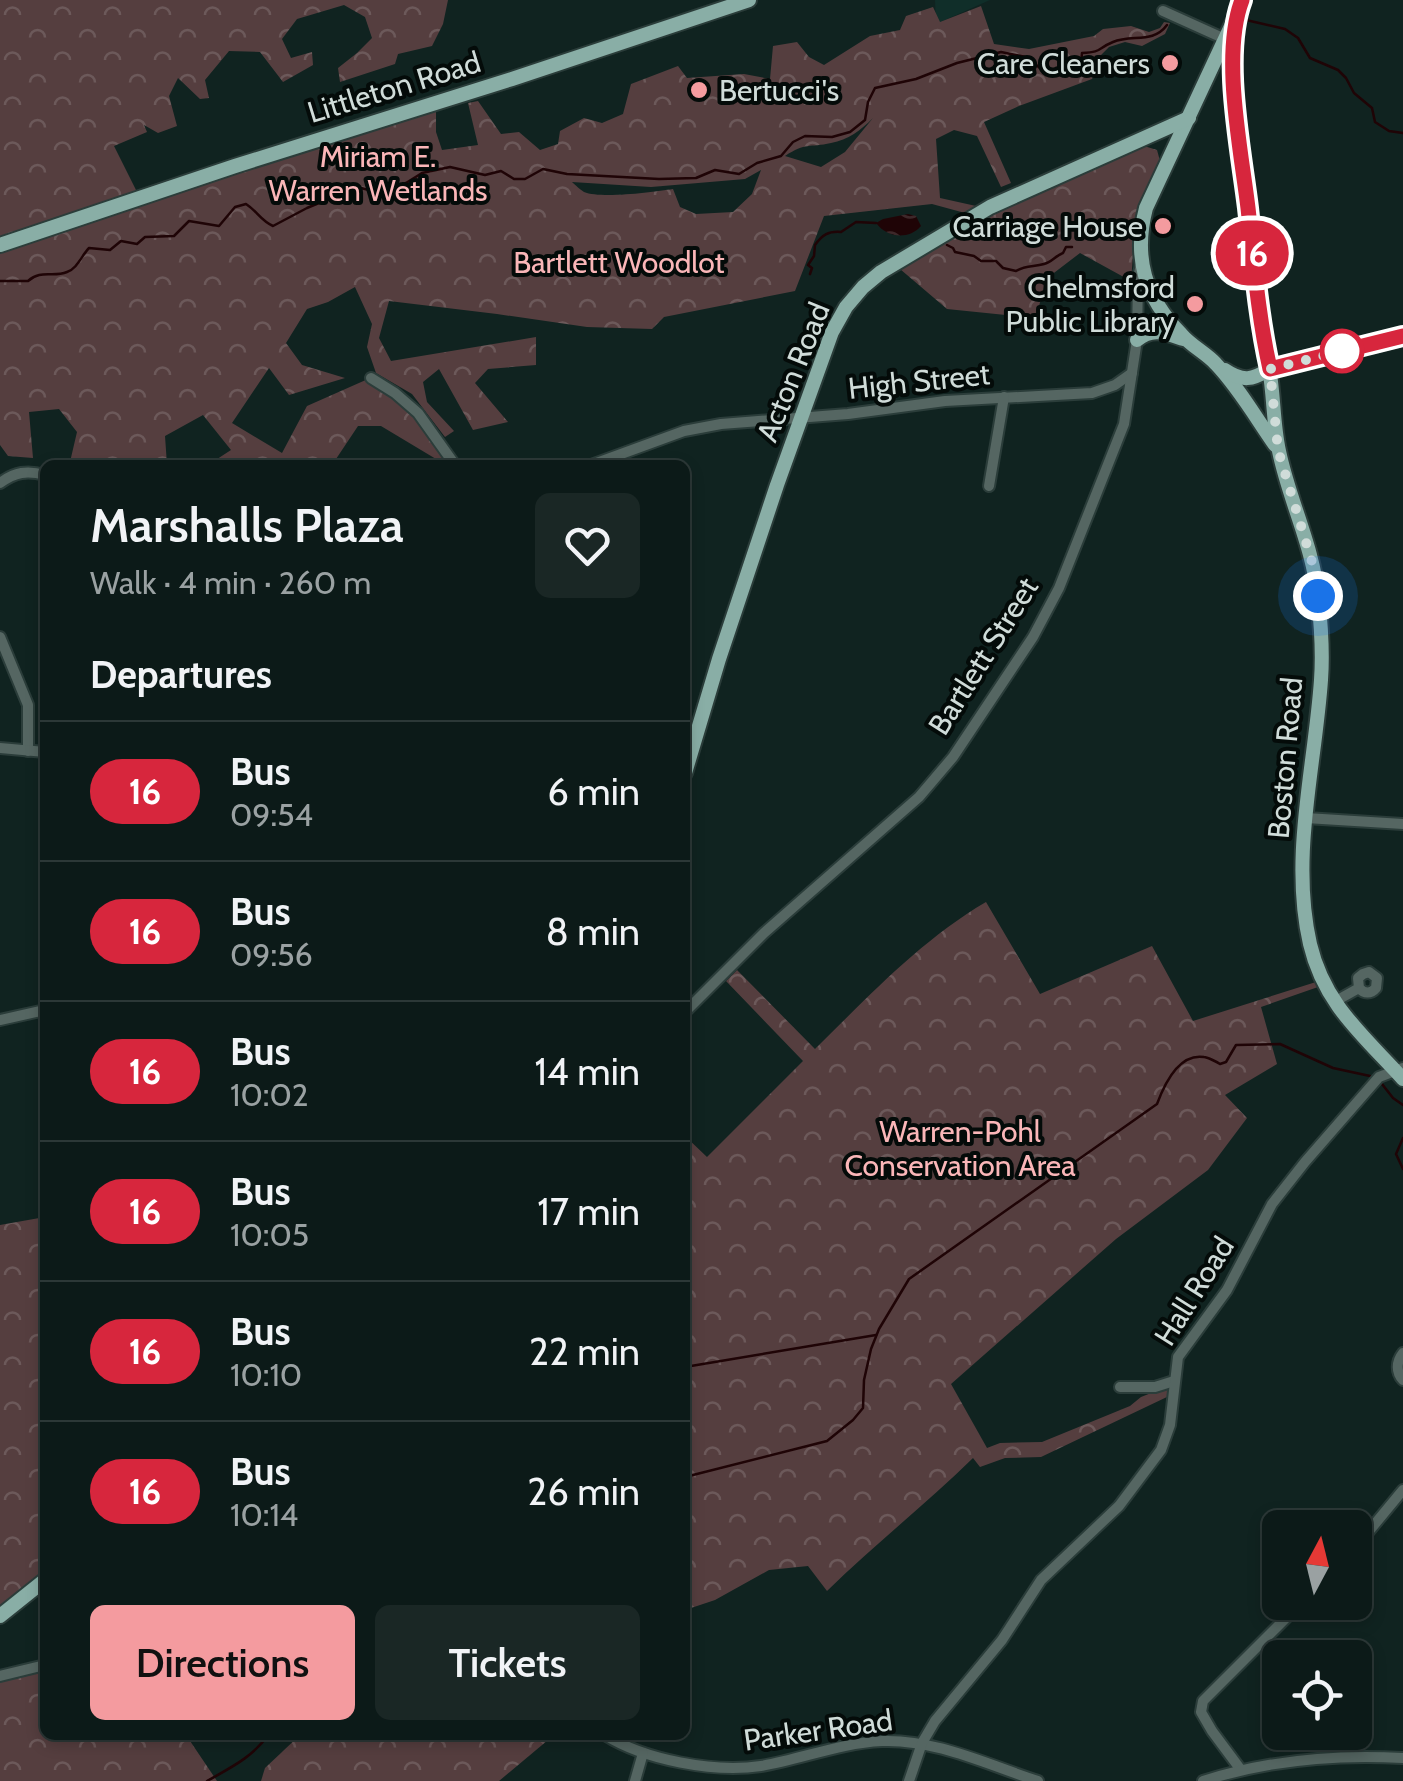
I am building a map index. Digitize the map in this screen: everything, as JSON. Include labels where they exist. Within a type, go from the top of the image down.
[{"type":"main road","name":"Littleton Road","points":[[0,245],[748,0]]},
{"type":"main road","name":"Boston Road","points":[[1242,0],[1235,18],[1235,92],[1264,342],[1278,450],[1312,562],[1318,596],[1322,677],[1306,818],[1305,916],[1317,968],[1334,1002],[1352,1026],[1400,1072]]},
{"type":"main road","name":"Bartlett Street","points":[[1141,264],[1141,228],[1154,189],[1235,18]]},
{"type":"main road","points":[[1208,80],[1221,76],[1235,92]]},
{"type":"main road","name":"Acton Road","points":[[690,756],[802,416],[832,332],[846,307],[881,272],[990,207],[1189,118]]},
{"type":"main road","points":[[1134,144],[1148,142],[1160,147],[1163,170]]},
{"type":"main road","points":[[1141,264],[1146,283],[1179,333],[1216,364],[1235,377],[1250,379],[1270,369]]},
{"type":"main road","points":[[1137,340],[1154,331],[1187,340]]},
{"type":"main road","points":[[1250,379],[1262,363],[1264,342]]},
{"type":"main road","points":[[1216,364],[1278,450]]},
{"type":"main road","points":[[0,1616],[40,1584]]},
{"type":"street","points":[[1163,12],[1225,39]]},
{"type":"street","name":"Bartlett Street","points":[[690,1007],[778,922],[919,797],[953,757],[1033,636],[1060,588],[1124,424],[1137,340],[1141,264]]},
{"type":"street","points":[[1270,369],[1403,336]]},
{"type":"street","name":"High Street","points":[[606,460],[684,431],[721,424],[848,414],[945,401],[1092,393],[1115,386],[1132,373]]},
{"type":"street","points":[[371,378],[418,412],[451,460]]},
{"type":"street","points":[[989,486],[1004,397]]},
{"type":"street","points":[[0,483],[10,475],[29,471],[40,474]]},
{"type":"street","points":[[0,637],[28,705],[28,751]]},
{"type":"street","points":[[0,748],[40,752]]},
{"type":"street","points":[[1306,818],[1403,824]]},
{"type":"street","points":[[1334,1002],[1358,988]]},
{"type":"street","points":[[0,1020],[40,1011]]},
{"type":"street","name":"Hall Road","points":[[909,1781],[922,1743],[935,1721],[1002,1640],[1045,1575],[1119,1506],[1161,1450],[1168,1433],[1179,1355],[1227,1290],[1272,1204],[1379,1077],[1400,1072]]},
{"type":"street","points":[[1403,1353],[1398,1372],[1403,1380]]},
{"type":"street","points":[[1120,1387],[1174,1381]]},
{"type":"street","points":[[1372,1527],[1403,1490]]},
{"type":"street","points":[[1241,1770],[1200,1712],[1203,1701],[1284,1620]]},
{"type":"street","points":[[0,1676],[40,1666]]},
{"type":"street","name":"Parker Road","points":[[615,1740],[643,1753],[706,1766],[734,1767],[760,1766],[840,1746],[880,1741],[922,1743],[1038,1781]]},
{"type":"street","points":[[635,1781],[643,1753]]},
{"type":"street","points":[[1203,1781],[1241,1770],[1330,1757],[1403,1758]]},
{"type":"street","points":[[992,1766],[1001,1781]]},
{"type":"shaded area","points":[[935,0],[990,0],[936,24]]},
{"type":"green space","points":[[0,0],[448,0],[443,24],[432,46],[398,54],[395,64],[340,82],[338,68],[372,38],[365,17],[344,5],[297,19],[282,39],[291,58],[312,52],[313,65],[283,82],[260,52],[229,51],[205,80],[209,98],[200,99],[178,78],[169,96],[177,126],[158,133],[144,125],[147,132],[114,146],[137,192],[0,237]]},
{"type":"green space","points":[[981,6],[994,44],[1029,49],[1094,36],[1103,29],[1131,26],[1149,32],[1164,22],[1170,23],[1165,34],[1142,46],[1125,42],[1109,47],[1100,56],[1092,79],[984,122],[1011,183],[1001,187],[977,136],[954,130],[936,139],[940,198],[976,206],[965,213],[932,204],[824,216],[795,291],[664,317],[652,329],[587,327],[389,301],[379,338],[391,361],[536,337],[536,365],[488,369],[475,383],[508,422],[473,430],[439,369],[423,382],[427,402],[454,431],[445,437],[412,394],[376,373],[367,347],[372,324],[355,287],[307,309],[286,343],[302,365],[345,378],[289,395],[269,368],[232,423],[282,453],[307,406],[368,379],[395,393],[439,444],[444,460],[438,460],[381,426],[358,426],[335,460],[216,460],[231,450],[203,415],[165,436],[167,460],[70,460],[77,432],[59,409],[29,412],[33,458],[8,456],[0,445],[0,245],[436,110],[436,132],[442,150],[478,145],[468,103],[478,101],[501,134],[519,132],[540,150],[558,144],[560,131],[584,118],[602,123],[623,114],[631,84],[678,66],[687,78],[744,74],[770,79],[773,46],[797,42],[809,57],[824,65],[870,36],[900,30],[906,16],[933,7],[940,22]],"holes":[[[873,118],[845,152],[821,167],[785,156],[803,147],[843,140]],[[761,170],[752,194],[733,212],[696,214],[680,207],[673,189],[602,195],[584,192],[572,182],[651,187],[745,179]]]},
{"type":"green space","points":[[1144,146],[1157,150],[1160,161],[1136,217],[1131,281],[1080,253],[1046,279],[1036,318],[947,309],[900,269],[989,216]]},
{"type":"green space","name":"Warren-Pohl Conservation Area","points":[[986,902],[1040,994],[1152,946],[1193,1021],[1316,982],[1318,987],[1261,1007],[1277,1064],[1225,1095],[1247,1118],[1208,1170],[1116,1239],[951,1384],[987,1448],[1000,1443],[1042,1442],[1169,1386],[1169,1396],[1041,1457],[1005,1458],[980,1467],[973,1458],[827,1591],[808,1566],[769,1570],[715,1600],[690,1608],[690,1141],[707,1157],[803,1061],[726,981],[737,970],[815,1049],[917,952]]},
{"type":"green space","points":[[40,1218],[40,1578],[0,1609],[0,1225]]},
{"type":"green space","points":[[40,1672],[40,1740],[189,1740],[217,1781],[0,1781],[0,1682]]},
{"type":"green space","points":[[295,1740],[548,1740],[499,1781],[261,1781],[265,1768]]},
{"type":"water","points":[[916,216],[921,226],[910,234],[892,234],[876,223],[883,219]]},
{"type":"waterway","points":[[1246,20],[1285,29],[1298,38],[1310,58],[1338,70],[1346,78],[1354,93],[1372,108],[1375,122],[1389,131],[1403,133]]},
{"type":"waterway","points":[[0,281],[28,281],[38,275],[67,272],[89,248],[110,250],[121,241],[137,244],[145,237],[174,236],[189,221],[219,226],[235,207],[246,204],[273,226],[357,187],[377,192],[422,173],[450,167],[485,175],[501,171],[514,179],[525,179],[543,169],[659,179],[696,178],[715,170],[739,174],[757,163],[781,156],[793,142],[805,136],[832,137],[850,132],[865,120],[875,88],[1001,52],[1026,57],[1040,68],[1072,73],[1081,64],[1082,53],[1120,40],[1149,37],[1167,25]]},
{"type":"waterway","points":[[810,274],[812,268],[808,265],[823,236],[841,232],[856,222],[876,223]]},
{"type":"waterway","points":[[947,245],[955,252],[981,261],[996,261],[1003,268],[1016,271],[1047,263],[1066,247],[1072,247]]},
{"type":"waterway","points":[[690,1476],[827,1441],[853,1420],[863,1408],[871,1349],[909,1279],[1157,1104],[1168,1080],[1187,1060],[1204,1057],[1220,1064],[1226,1062],[1236,1045],[1280,1044],[1333,1068],[1370,1076]]},
{"type":"waterway","points":[[1382,1084],[1403,1105]]},
{"type":"waterway","points":[[1403,1138],[1396,1154],[1403,1169]]},
{"type":"waterway","points":[[690,1366],[876,1335]]},
{"type":"waterway","points":[[207,1781],[248,1756],[264,1740]]},
{"type":"bus line","name":"16","points":[[1242,0],[1235,18],[1235,92],[1256,295],[1270,369],[1403,336]]},
{"type":"place","name":"Care Cleaners","points":[[1170,63]]},
{"type":"place","name":"Bertucci's","points":[[699,90]]},
{"type":"place","name":"Carriage House","points":[[1163,226]]},
{"type":"place","name":"Chelmsford Public Library","points":[[1195,304]]},
{"type":"route","points":[[1318,596],[1312,562],[1278,450],[1270,369],[1342,351]]},
{"type":"park label","name":"Miriam E. Warren Wetlands","points":[[378,173]]},
{"type":"park label","name":"Bartlett Woodlot","points":[[619,262]]}]
